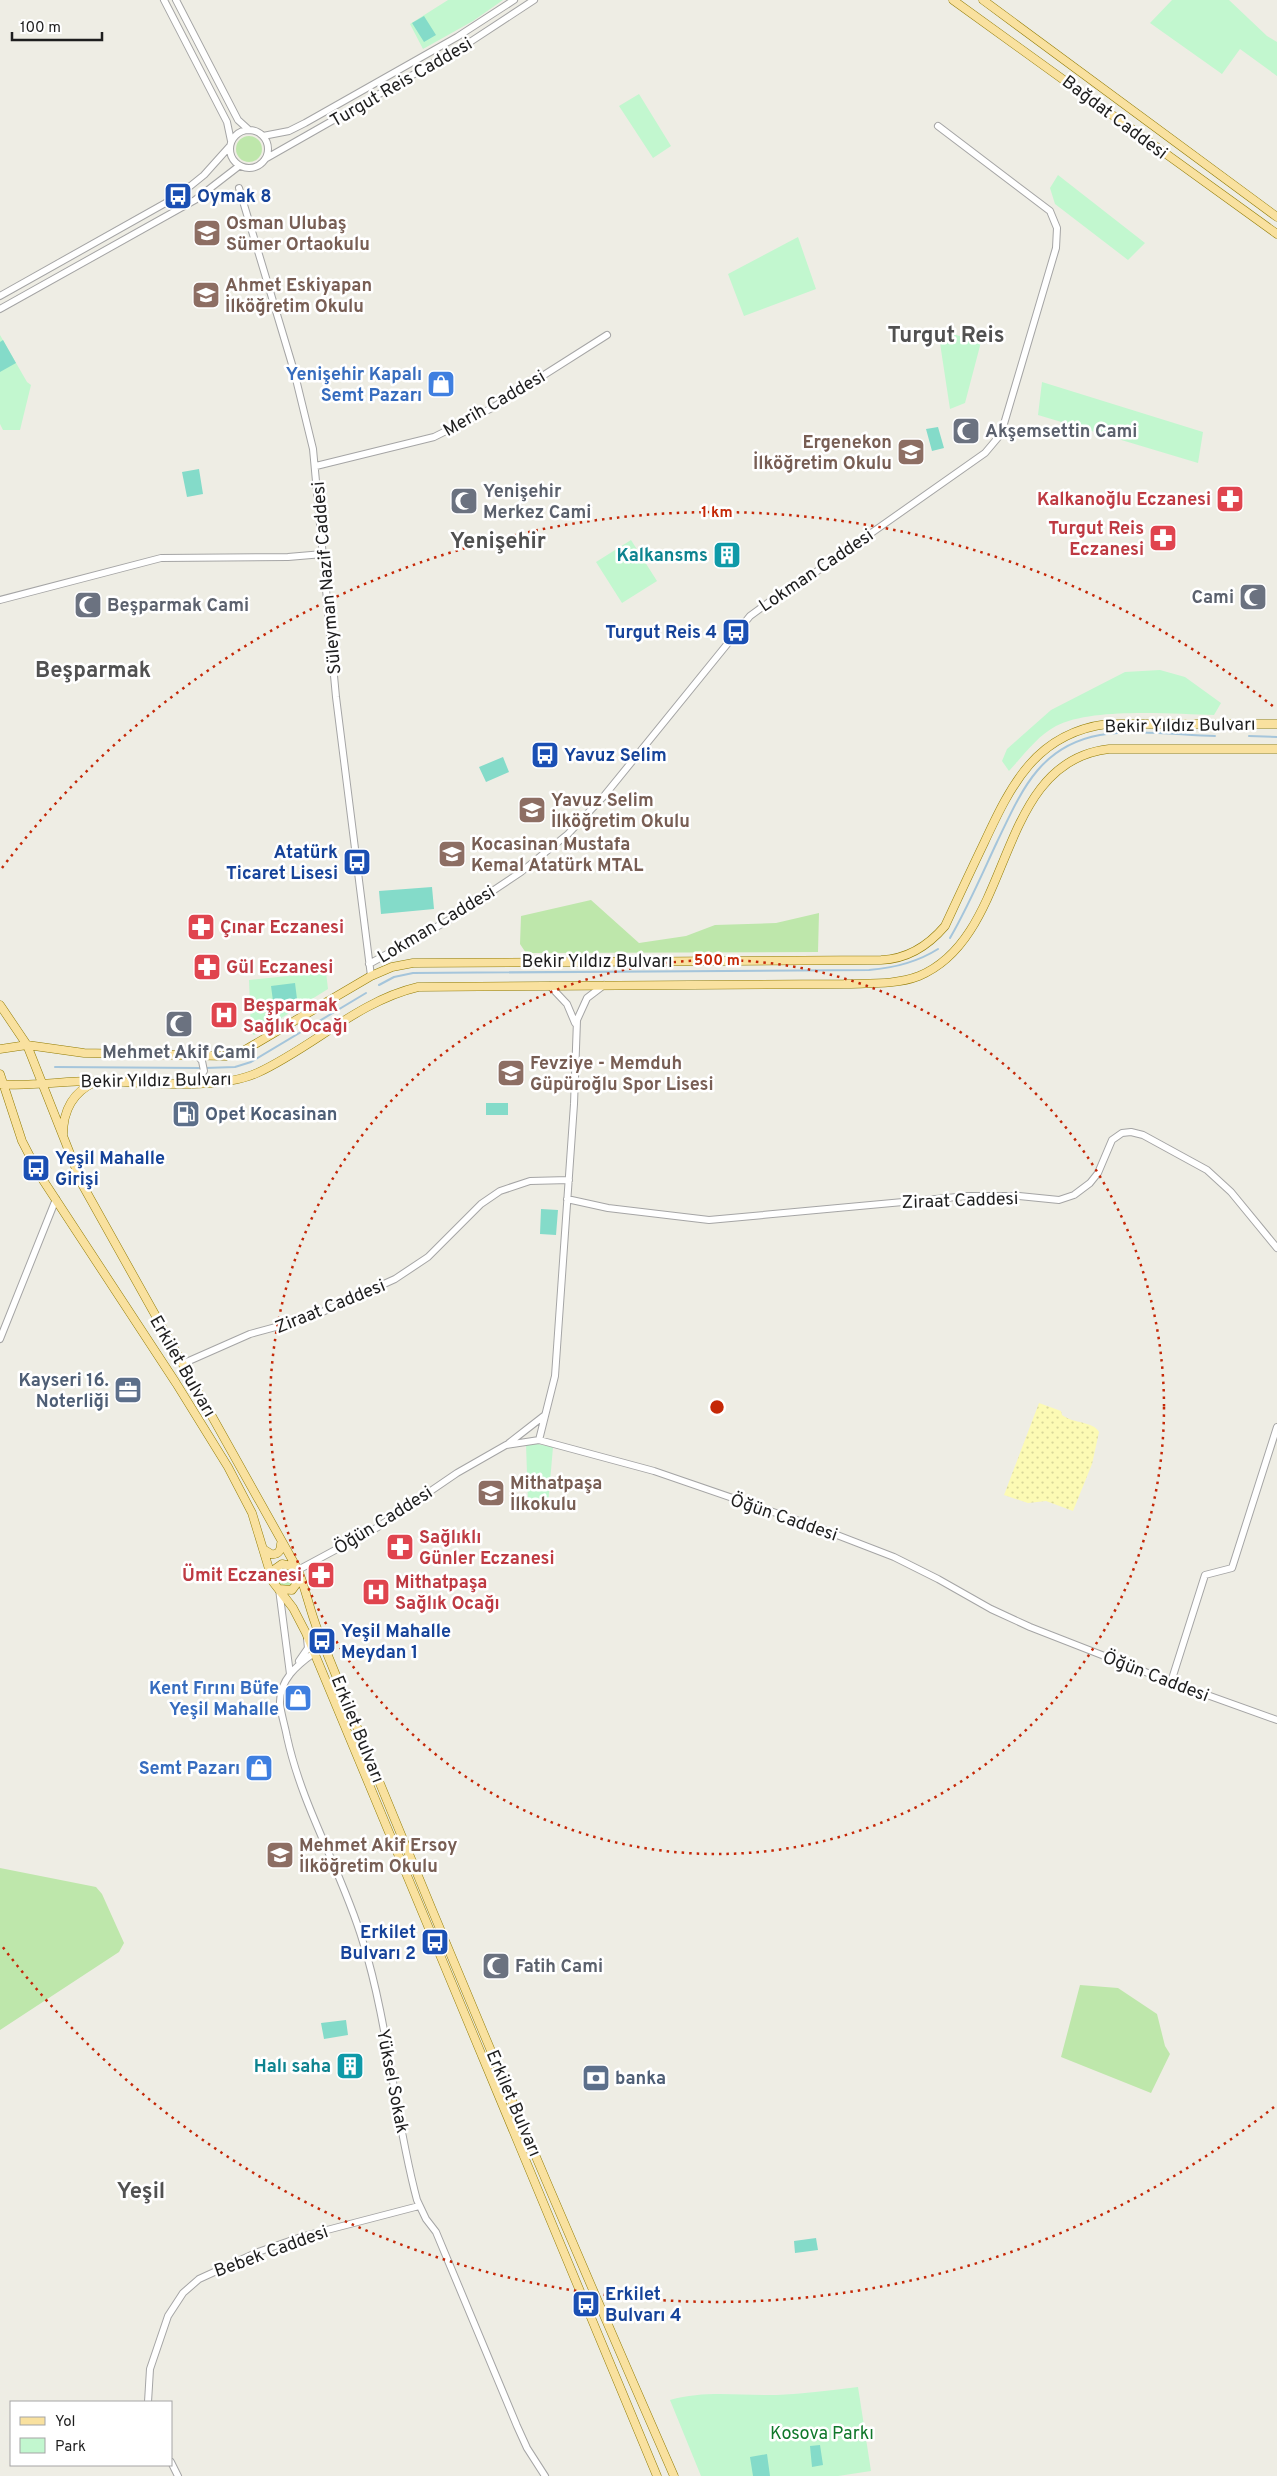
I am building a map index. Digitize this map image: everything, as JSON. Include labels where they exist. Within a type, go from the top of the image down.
[{"type":"main road","name":"Bağdat Caddesi","points":[[953,0],[1277,234]]},
{"type":"main road","name":"Bağdat Caddesi","points":[[983,0],[1277,217]]},
{"type":"main road","name":"Bekir Yıldız Bulvarı","points":[[0,1049],[27,1045],[84,1053],[200,1058],[218,1057],[245,1050],[371,976],[392,967],[413,963],[862,960],[901,957],[928,942],[945,926],[1011,789],[1030,764],[1056,740],[1081,729],[1107,724],[1277,724]]},
{"type":"main road","name":"Bekir Yıldız Bulvarı","points":[[2,1084],[98,1081],[227,1082],[259,1072],[378,1002],[418,987],[898,982],[912,978],[944,962],[963,943],[1028,809],[1050,778],[1068,762],[1088,753],[1108,749],[1277,749]]},
{"type":"main road","name":"Erkilet Bulvarı","points":[[0,1005],[27,1045],[82,1184],[296,1568],[317,1628],[399,1829],[551,2191],[674,2476]]},
{"type":"main road","name":"Erkilet Bulvarı","points":[[0,1074],[22,1141],[56,1199],[176,1383],[228,1467],[252,1513],[272,1578],[293,1608],[306,1632],[657,2476]]},
{"type":"main road","points":[[64,1139],[64,1119],[70,1103],[82,1090],[98,1081]]},
{"type":"main road","points":[[0,1094],[11,1108]]},
{"type":"main road","points":[[263,1549],[271,1554],[276,1554],[281,1548],[281,1544]]},
{"type":"main road","points":[[272,1578],[278,1566],[287,1564],[296,1568]]},
{"type":"main road","points":[[279,1589],[292,1590],[300,1579]]},
{"type":"street","points":[[164,0],[227,122],[232,158],[239,166],[253,168],[265,159],[268,147],[263,136],[249,130],[238,120],[176,0]]},
{"type":"street","name":"Turgut Reis Caddesi","points":[[263,136],[288,131],[314,119],[457,37],[514,0]]},
{"type":"street","name":"Turgut Reis Caddesi","points":[[265,159],[467,44],[534,0]]},
{"type":"street","name":"Lokman Caddesi","points":[[369,964],[449,920],[521,872],[553,847],[604,796],[750,616],[789,591],[980,456],[996,441],[1003,426],[1054,255],[1057,228],[1050,211],[938,126]]},
{"type":"street","points":[[0,296],[173,199],[204,175],[239,132],[249,130]]},
{"type":"street","points":[[0,309],[195,200],[239,166]]},
{"type":"street","name":"Süleyman Nazif Caddesi","points":[[238,188],[294,371],[316,466],[336,697],[371,976]]},
{"type":"street","name":"Merih Caddesi","points":[[316,466],[434,437],[492,408],[607,335]]},
{"type":"street","points":[[0,600],[161,558],[288,557],[323,554]]},
{"type":"street","points":[[539,1440],[555,1376],[569,1180],[576,1027],[583,1004],[590,994],[604,985]]},
{"type":"street","points":[[550,986],[567,1004],[576,1027]]},
{"type":"street","points":[[194,1082],[204,1071],[200,1058]]},
{"type":"street","name":"Ziraat Caddesi","points":[[567,1199],[608,1208],[709,1220],[968,1196],[1019,1196],[1059,1200],[1074,1195],[1090,1183],[1098,1173],[1112,1140],[1122,1133],[1131,1132],[1143,1135],[1207,1170],[1231,1192],[1277,1248]]},
{"type":"street","name":"Ziraat Caddesi","points":[[182,1364],[250,1334],[309,1318],[395,1279],[428,1257],[481,1204],[508,1188],[530,1181],[569,1180]]},
{"type":"street","points":[[0,1338],[56,1199]]},
{"type":"street","points":[[506,1445],[545,1414]]},
{"type":"street","points":[[1170,1682],[1205,1575],[1232,1568],[1277,1427]]},
{"type":"street","name":"Öğün Caddesi","points":[[296,1568],[378,1527],[457,1473],[506,1445],[539,1440],[654,1471],[812,1525],[894,1558],[1010,1618],[1170,1682],[1277,1720]]},
{"type":"street","name":"Yüksel Sokak","points":[[279,1589],[290,1674]]},
{"type":"street","points":[[295,1667],[308,1648],[306,1632]]},
{"type":"street","name":"Yüksel Sokak","points":[[314,1653],[295,1667],[283,1689],[280,1704],[291,1755],[302,1794],[349,1899],[363,1942],[374,1983],[393,2087],[419,2206],[436,2232],[503,2397],[527,2448],[545,2476]]},
{"type":"street","name":"Bebek Caddesi","points":[[148,2401],[150,2369],[168,2316],[183,2292],[199,2278],[244,2258],[296,2239],[419,2206]]},
{"type":"street","points":[[172,2464],[178,2476]]},
{"type":"green space","points":[[448,0],[503,0],[473,21],[423,49],[410,24]]},
{"type":"green space","points":[[1172,0],[1229,0],[1267,36],[1277,42],[1277,76],[1240,49],[1222,74],[1150,23]]},
{"type":"green space","points":[[639,94],[671,146],[653,158],[619,106]]},
{"type":"green space","points":[[249,136],[258,140],[262,149],[258,158],[249,162],[240,158],[236,149],[240,140]]},
{"type":"green space","points":[[1058,175],[1145,243],[1128,260],[1055,204],[1050,188]]},
{"type":"green space","points":[[798,237],[816,289],[744,316],[728,274]]},
{"type":"green space","points":[[938,330],[981,342],[965,403],[950,409]]},
{"type":"green space","points":[[0,335],[27,382],[31,385],[20,430],[3,430],[0,424]]},
{"type":"green space","points":[[1042,382],[1203,432],[1198,463],[1038,415]]},
{"type":"green space","points":[[631,540],[657,581],[622,603],[596,562]]},
{"type":"green space","points":[[1160,670],[1185,677],[1221,703],[1214,715],[1133,713],[1090,716],[1071,720],[1049,730],[1009,771],[1002,761],[1007,749],[1051,710],[1125,672]]},
{"type":"green space","points":[[591,900],[639,943],[686,936],[715,925],[776,923],[819,913],[818,952],[526,953],[520,944],[521,916]]},
{"type":"green space","points":[[326,972],[328,989],[254,1035],[251,1032],[249,980]]},
{"type":"green space","points":[[533,1443],[553,1447],[548,1505],[528,1503],[526,1444]]},
{"type":"green space","points":[[286,1567],[293,1570],[296,1577],[293,1584],[286,1587],[279,1584],[276,1577],[279,1570]]},
{"type":"green space","points":[[0,1868],[96,1887],[102,1894],[124,1943],[119,1952],[0,2030]]},
{"type":"green space","points":[[1080,1985],[1118,1988],[1157,2014],[1165,2046],[1170,2054],[1151,2093],[1061,2057]]},
{"type":"green space","name":"Kosova Parkı","points":[[858,2387],[871,2471],[838,2476],[701,2476],[670,2400],[697,2395],[787,2394]]},
{"type":"sand","points":[[1039,1403],[1061,1411],[1062,1415],[1067,1418],[1092,1426],[1099,1432],[1092,1464],[1073,1511],[1046,1501],[1028,1503],[1004,1495]]},
{"type":"shaded area","points":[[424,16],[436,35],[424,42],[412,23]]},
{"type":"shaded area","points":[[3,340],[16,363],[0,372],[0,342]]},
{"type":"shaded area","points":[[938,427],[944,448],[932,451],[926,429]]},
{"type":"shaded area","points":[[199,469],[203,494],[187,497],[182,472]]},
{"type":"shaded area","points":[[503,757],[509,772],[486,782],[479,767]]},
{"type":"shaded area","points":[[432,887],[434,909],[381,914],[379,891]]},
{"type":"shaded area","points":[[295,983],[297,999],[273,1001],[271,986]]},
{"type":"shaded area","points":[[486,1103],[508,1103],[508,1115],[486,1115]]},
{"type":"shaded area","points":[[541,1209],[558,1210],[556,1235],[540,1234]]},
{"type":"shaded area","points":[[346,2020],[348,2035],[324,2039],[321,2023]]},
{"type":"shaded area","points":[[816,2238],[818,2250],[795,2253],[794,2241]]},
{"type":"shaded area","points":[[820,2445],[823,2465],[812,2467],[810,2446]]},
{"type":"shaded area","points":[[767,2454],[770,2476],[753,2476],[750,2457]]},
{"type":"waterway","points":[[950,938],[1024,789],[1047,761],[1062,749],[1079,741],[1114,733],[1143,732],[1215,736]]},
{"type":"waterway","points":[[1249,736],[1277,737]]},
{"type":"waterway","points":[[379,985],[394,977],[413,973],[869,970],[905,964],[938,949]]},
{"type":"waterway","points":[[205,1068],[235,1067],[251,1062],[366,993]]},
{"type":"waterway","points":[[55,1067],[201,1068]]},
{"type":"place","name":"Oymak 8","points":[[178,196]]},
{"type":"place","name":"Osman Ulubaş Sümer Ortaokulu","points":[[207,233]]},
{"type":"place","name":"Ahmet Eskiyapan İlköğretim Okulu","points":[[206,295]]},
{"type":"place","name":"Yenişehir Kapalı Semt Pazarı","points":[[441,384]]},
{"type":"place","name":"Akşemsettin Cami","points":[[966,431]]},
{"type":"place","name":"Ergenekon İlköğretim Okulu","points":[[911,452]]},
{"type":"place","name":"Kalkanoğlu Eczanesi","points":[[1230,499]]},
{"type":"place","name":"Yenişehir Merkez Cami","points":[[464,501]]},
{"type":"place","name":"Turgut Reis Eczanesi","points":[[1163,538]]},
{"type":"place","name":"Kalkansms","points":[[727,555]]},
{"type":"place","name":"Cami","points":[[1253,597]]},
{"type":"place","name":"Beşparmak Cami","points":[[88,605]]},
{"type":"place","name":"Turgut Reis 4","points":[[736,632]]},
{"type":"place","name":"Yavuz Selim","points":[[545,755]]},
{"type":"place","name":"Yavuz Selim İlköğretim Okulu","points":[[532,810]]},
{"type":"place","name":"Kocasinan Mustafa Kemal Atatürk MTAL","points":[[452,854]]},
{"type":"place","name":"Atatürk Ticaret Lisesi","points":[[357,862]]},
{"type":"place","name":"Çınar Eczanesi","points":[[201,927]]},
{"type":"place","name":"Gül Eczanesi","points":[[207,967]]},
{"type":"place","name":"Beşparmak Sağlık Ocağı","points":[[224,1015]]},
{"type":"place","name":"Mehmet Akif Cami","points":[[179,1024]]},
{"type":"place","name":"Fevziye - Memduh Güpüroğlu Spor Lisesi","points":[[511,1073]]},
{"type":"place","name":"Opet Kocasinan","points":[[186,1114]]},
{"type":"place","name":"Yeşil Mahalle Girişi","points":[[36,1168]]},
{"type":"place","name":"Kayseri 16. Noterliği","points":[[128,1390]]},
{"type":"place","name":"Mithatpaşa İlkokulu","points":[[491,1493]]},
{"type":"place","name":"Sağlıklı Günler Eczanesi","points":[[400,1547]]},
{"type":"place","name":"Ümit Eczanesi","points":[[321,1575]]},
{"type":"place","name":"Mithatpaşa Sağlık Ocağı","points":[[376,1592]]},
{"type":"place","name":"Yeşil Mahalle Meydan 1","points":[[322,1641]]},
{"type":"place","name":"Kent Fırını Büfe Yeşil Mahalle","points":[[298,1698]]},
{"type":"place","name":"Semt Pazarı","points":[[259,1768]]},
{"type":"place","name":"Mehmet Akif Ersoy İlköğretim Okulu","points":[[280,1855]]},
{"type":"place","name":"Erkilet Bulvarı 2","points":[[435,1942]]},
{"type":"place","name":"Fatih Cami","points":[[496,1966]]},
{"type":"place","name":"Halı saha","points":[[350,2066]]},
{"type":"place","name":"banka","points":[[596,2078]]},
{"type":"place","name":"Erkilet Bulvarı 4","points":[[586,2304]]},
{"type":"district","name":"Turgut Reis","points":[[946,334]]},
{"type":"district","name":"Yenişehir","points":[[498,540]]},
{"type":"district","name":"Beşparmak","points":[[93,669]]},
{"type":"district","name":"Yeşil","points":[[141,2190]]}]
